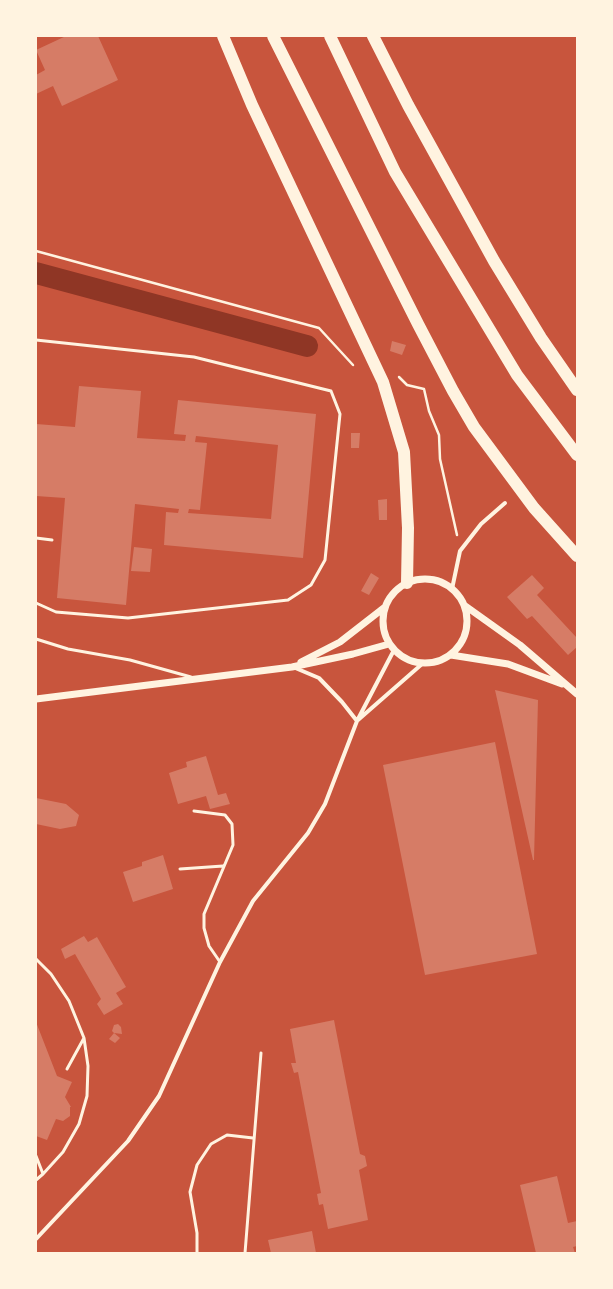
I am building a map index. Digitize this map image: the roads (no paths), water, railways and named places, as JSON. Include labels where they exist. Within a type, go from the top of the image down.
[{"type":"highway","points":[[223,36],[252,105],[383,382],[404,452],[408,528],[407,583]]},
{"type":"highway","points":[[273,36],[418,324],[474,427],[529,502],[577,556]]},
{"type":"highway","points":[[330,36],[395,172],[517,375],[577,455]]},
{"type":"highway","points":[[373,36],[408,105],[494,262],[541,338],[577,390]]},
{"type":"street","points":[[452,589],[460,551],[481,524],[505,503]]},
{"type":"street","points":[[292,667],[340,642],[385,607],[394,593],[407,583],[422,579],[438,581],[452,589],[464,605],[520,645],[577,694]]},
{"type":"street","points":[[385,607],[383,626],[389,644],[407,660],[422,664],[437,662],[450,655],[463,641],[468,623],[464,605]]},
{"type":"street","points":[[36,699],[292,667],[354,654],[389,644]]},
{"type":"street","points":[[36,1239],[128,1141],[159,1096],[220,962],[253,901],[308,833],[325,804],[357,721],[394,650]]},
{"type":"street","points":[[450,655],[508,664],[568,686]]},
{"type":"street","points":[[357,721],[422,664]]},
{"type":"street","points":[[292,667],[319,678],[342,702],[357,721]]},
{"type":"lane","points":[[36,340],[194,357],[331,391],[340,414],[325,560],[311,585],[288,600],[128,618],[56,612],[36,603]]},
{"type":"lane","points":[[36,538],[52,540]]},
{"type":"lane","points":[[36,639],[68,649],[130,660],[197,679]]},
{"type":"lane","points":[[194,811],[225,815],[232,824],[233,845],[204,914],[204,928],[208,946],[220,962]]},
{"type":"lane","points":[[180,869],[223,866]]},
{"type":"lane","points":[[36,959],[51,974],[69,1000],[84,1038],[88,1066],[87,1096],[79,1124],[63,1152],[44,1174],[36,1180]]},
{"type":"lane","points":[[67,1069],[84,1038]]},
{"type":"lane","points":[[245,1253],[261,1053]]},
{"type":"lane","points":[[196,1253],[196,1233],[190,1192],[196,1165],[211,1144],[227,1135],[253,1138]]},
{"type":"lane","points":[[36,1156],[44,1174]]},
{"type":"waterway","points":[[36,273],[307,346]]}]
